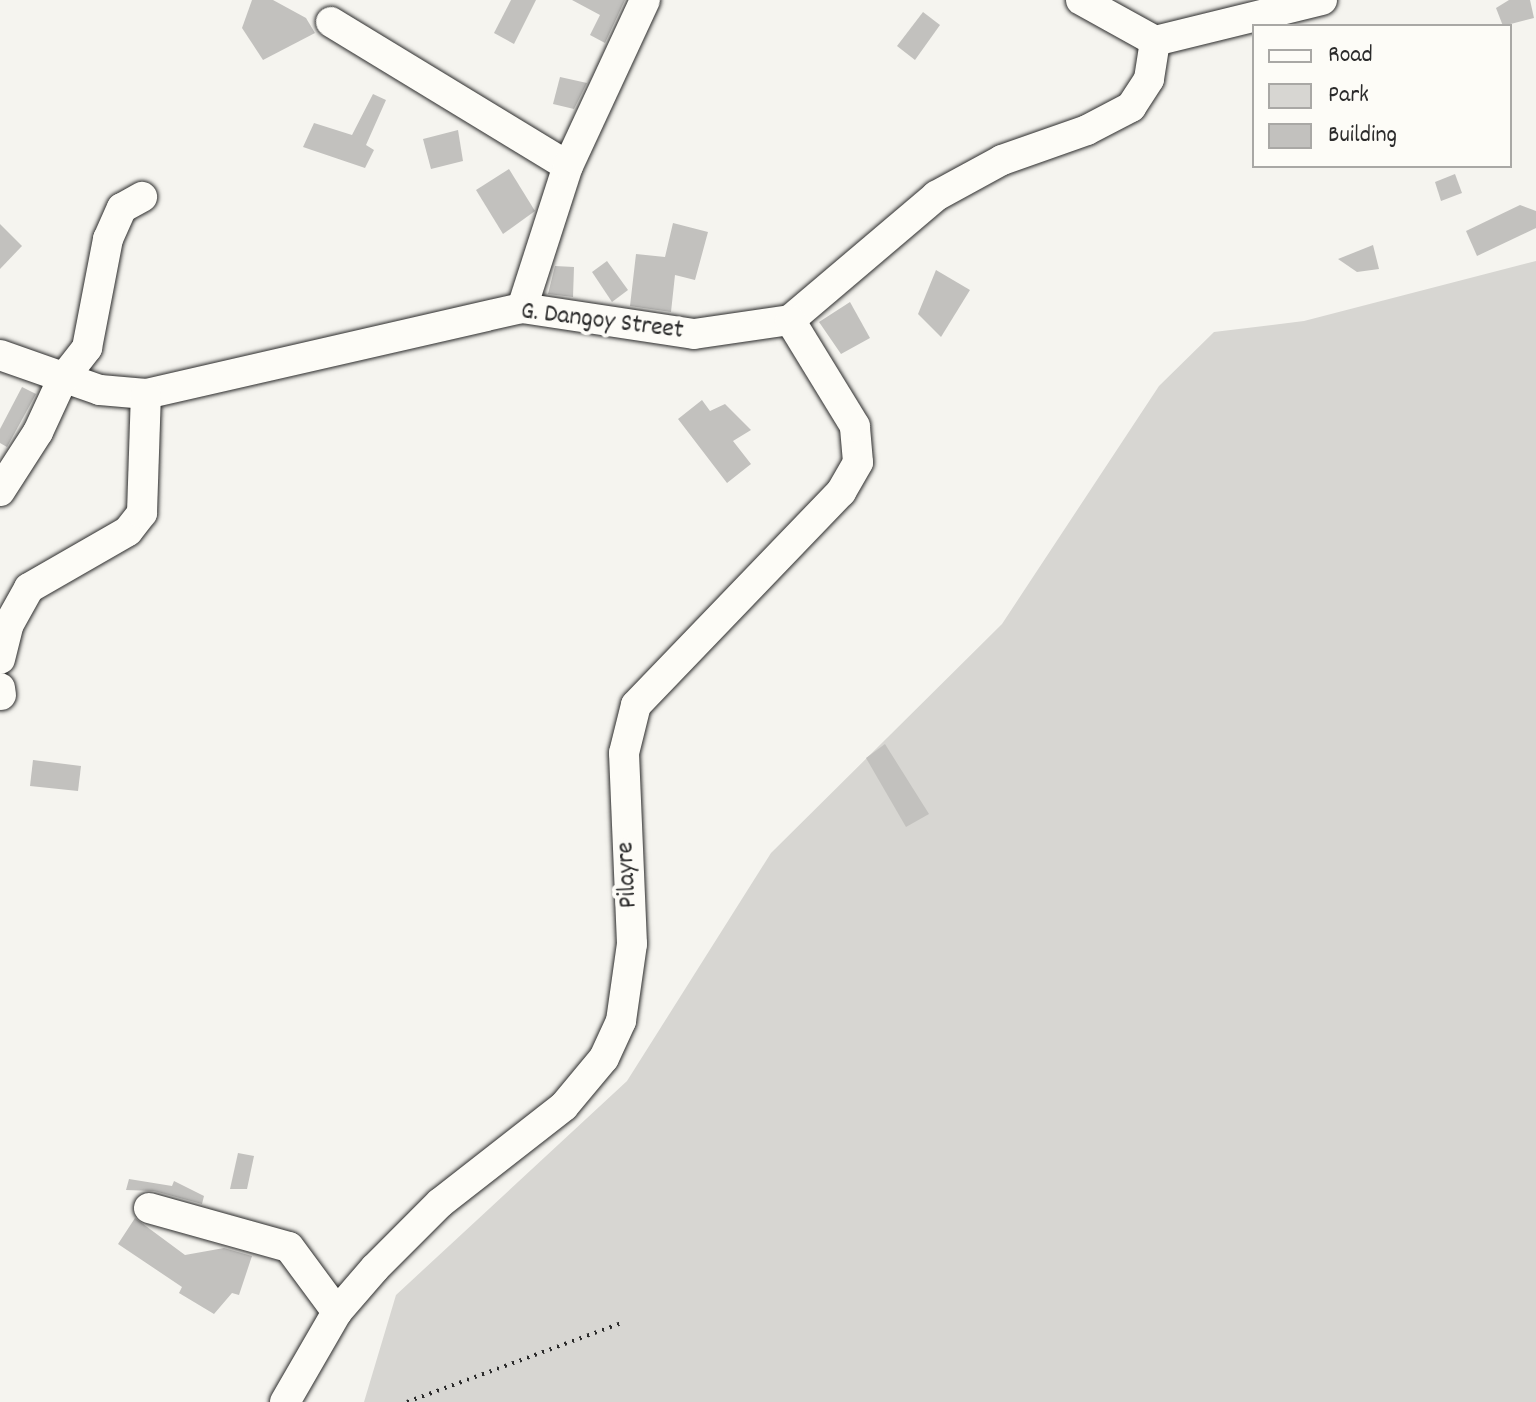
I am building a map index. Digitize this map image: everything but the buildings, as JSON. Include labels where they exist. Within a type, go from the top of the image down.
[{"type":"street","points":[[522,308],[568,166],[645,0]]},
{"type":"street","points":[[1081,0],[1155,41],[1322,0]]},
{"type":"street","points":[[331,22],[568,166]]},
{"type":"street","points":[[790,320],[936,196],[1002,160],[1087,130],[1131,107],[1149,79],[1155,41]]},
{"type":"street","points":[[0,491],[38,432],[62,380],[87,348],[116,220],[122,208],[142,197]]},
{"type":"street","name":"G. Dangoy Street","points":[[0,355],[62,380],[100,390],[146,394],[522,308],[694,334],[790,320]]},
{"type":"street","name":"Pilayre","points":[[285,1402],[337,1312],[440,1203],[564,1106],[604,1058],[621,1021],[632,944],[624,753],[636,705],[841,492],[858,462],[855,426],[790,320]]},
{"type":"street","points":[[0,659],[9,624],[29,588],[128,531],[142,513],[146,394]]},
{"type":"street","points":[[0,688],[1,695]]},
{"type":"street","points":[[149,1208],[289,1247],[337,1312]]},
{"type":"path","points":[[407,1402],[624,1322]]},
{"type":"green space","points":[[1536,261],[1536,1402],[364,1402],[396,1295],[627,1081],[771,853],[1002,624],[1159,386],[1214,332],[1304,321]]}]
